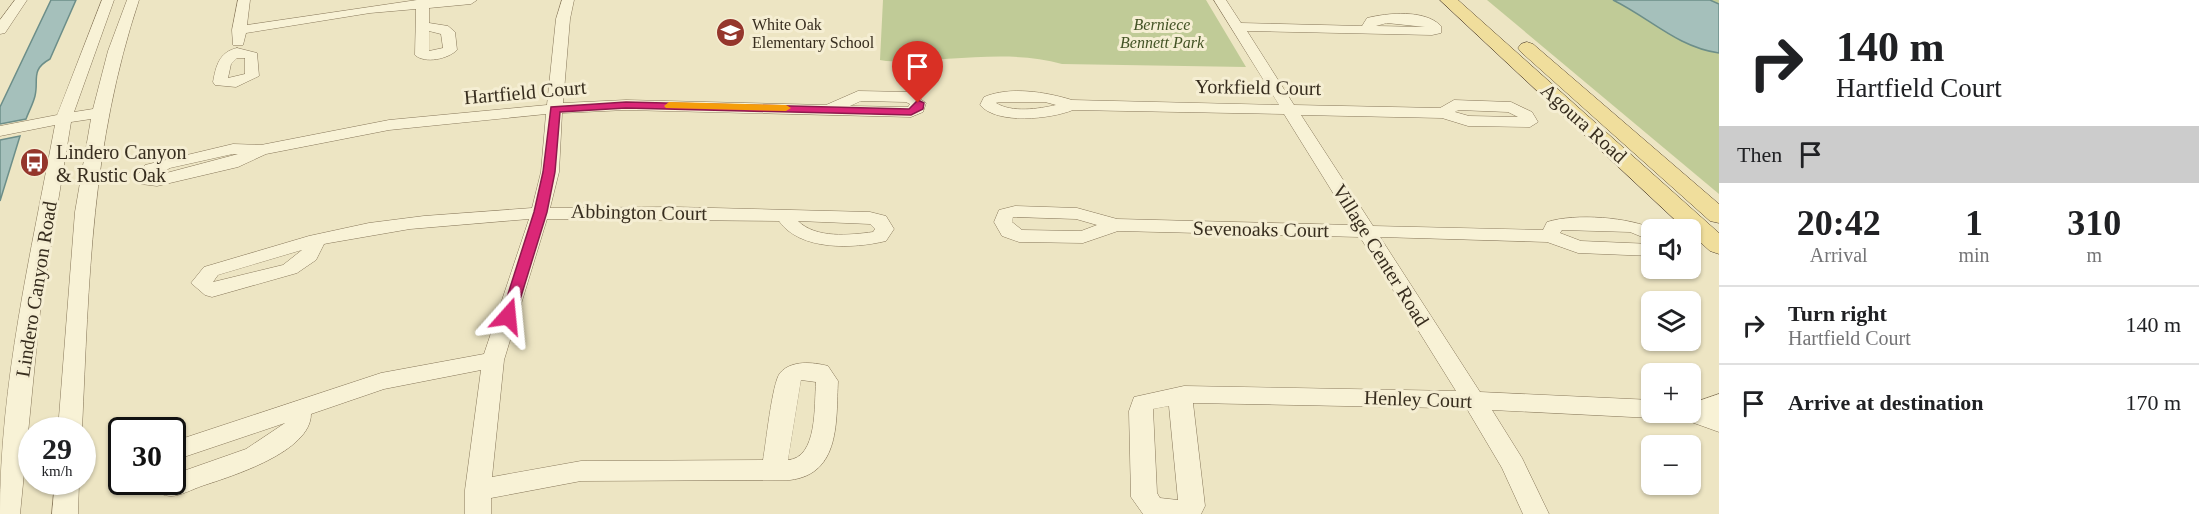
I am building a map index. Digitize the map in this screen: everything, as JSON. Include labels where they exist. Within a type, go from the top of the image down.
[{"type":"main road","name":"Agoura Road","points":[[1448,0],[1719,246]]},
{"type":"main road","name":"Agoura Road","points":[[1472,0],[1719,216]]},
{"type":"street","points":[[0,30],[21,0]]},
{"type":"street","name":"Lindero Canyon Road","points":[[7,514],[30,312],[64,119],[108,0]]},
{"type":"street","name":"Lindero Canyon Road","points":[[71,417],[85,204],[101,112],[133,0]]},
{"type":"street","points":[[237,52],[244,0]]},
{"type":"street","points":[[239,30],[423,2],[471,0]]},
{"type":"street","points":[[568,0],[563,19],[549,172],[541,212],[493,360],[478,502],[581,471],[774,470]]},
{"type":"street","name":"Village Center Road","points":[[1220,0],[1474,401],[1513,465],[1536,514]]},
{"type":"street","points":[[422,26],[423,2]]},
{"type":"street","points":[[1237,27],[1367,29]]},
{"type":"street","name":"Hartfield Court","points":[[261,150],[232,163],[157,181],[147,180],[146,176],[151,169],[165,164],[233,149],[261,150],[379,127],[555,109],[626,105],[831,109]]},
{"type":"street","name":"Yorkfield Court","points":[[1071,105],[1444,113]]},
{"type":"street","points":[[0,131],[101,112]]},
{"type":"street","name":"Abbington Court","points":[[316,240],[309,256],[290,269],[212,290],[201,283],[211,271],[316,240],[410,223],[541,212],[639,211],[785,215]]},
{"type":"street","name":"Sevenoaks Court","points":[[1116,225],[1083,237],[1019,236],[1008,232],[1003,222],[1005,214],[1015,211],[1077,214],[1116,225],[1550,236],[1578,248],[1641,250]]},
{"type":"street","name":"Sevenoaks Court","points":[[1550,236],[1554,226],[1560,224],[1633,226],[1641,230]]},
{"type":"street","points":[[186,447],[381,381],[493,360]]},
{"type":"street","name":"Henley Court","points":[[1184,394],[1474,401],[1641,409]]},
{"type":"street","points":[[1701,410],[1719,403]]},
{"type":"street","points":[[186,481],[261,455],[282,441],[299,424],[300,409]]},
{"type":"street","points":[[1701,416],[1719,423]]},
{"type":"street","points":[[65,514],[66,495]]},
{"type":"green space","name":"Berniece Bennett Park","points":[[883,0],[1206,0],[1246,67],[1062,64],[1019,57],[880,60]]},
{"type":"green space","points":[[1487,0],[1719,0],[1719,194]]},
{"type":"water","points":[[51,0],[76,0],[50,59],[38,71],[35,96],[26,119],[0,124],[0,107]]},
{"type":"water","points":[[1613,0],[1710,0],[1719,4],[1719,53],[1690,45]]},
{"type":"water","points":[[20,136],[0,201],[0,140]]},
{"type":"slow traffic","points":[[669,106],[786,108]]},
{"type":"place","name":"White Oak Elementary School","points":[[731,33]]},
{"type":"place","name":"Lindero Canyon & Rustic Oak","points":[[35,163]]},
{"type":"route","points":[[508,316],[541,212],[549,172],[555,109],[626,105],[911,112],[917,109],[918,103]]}]
